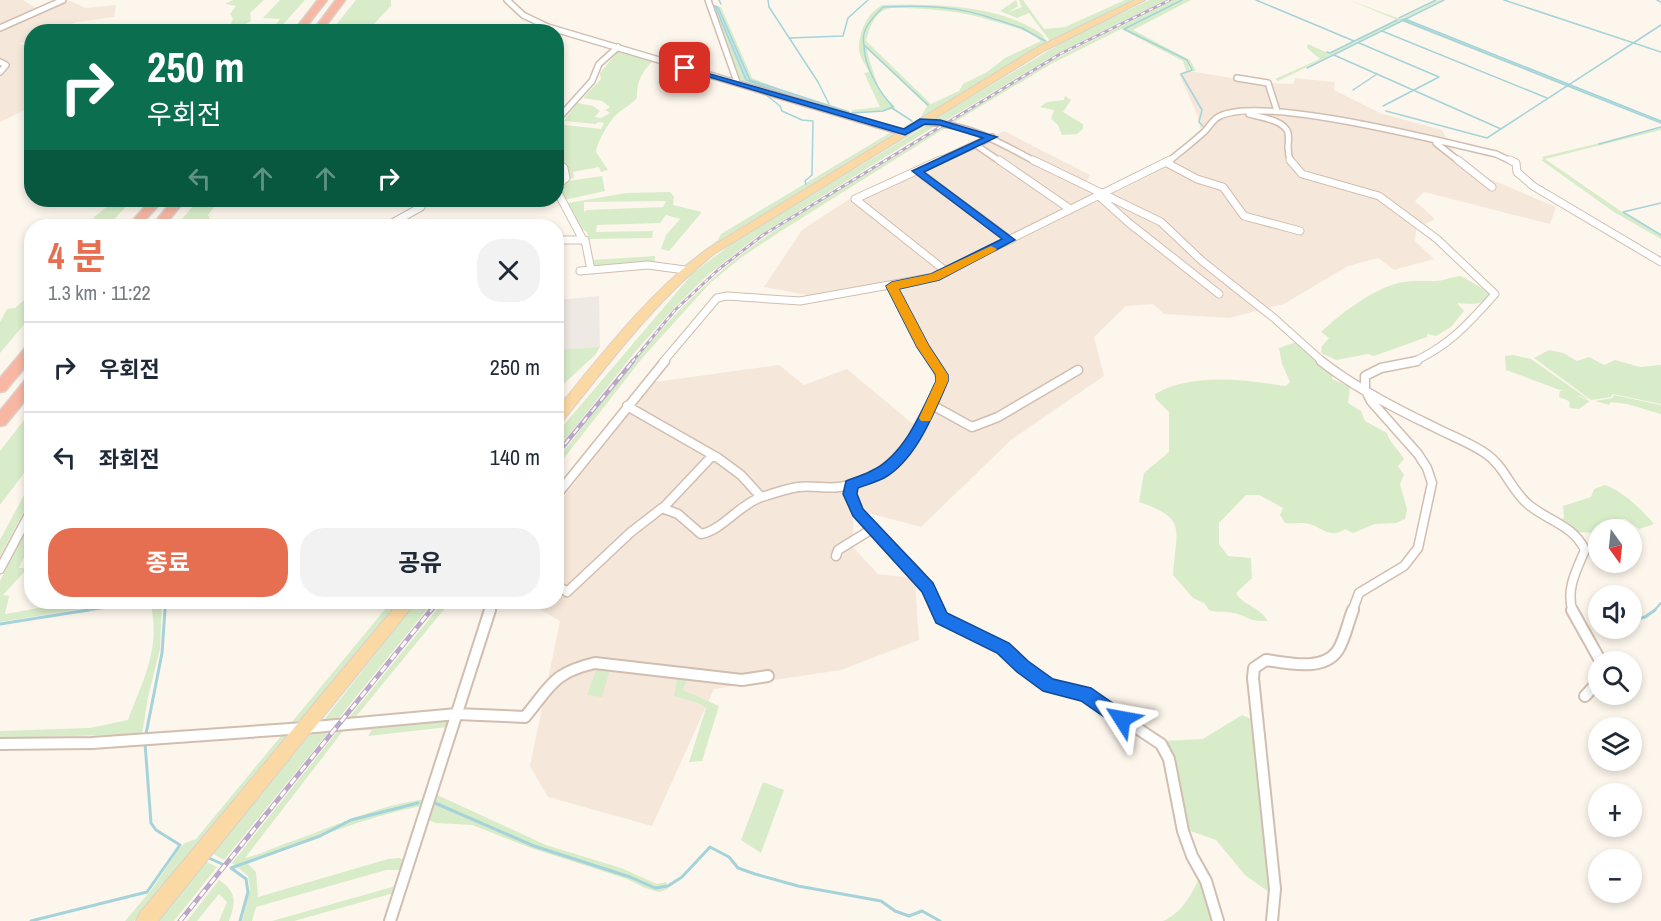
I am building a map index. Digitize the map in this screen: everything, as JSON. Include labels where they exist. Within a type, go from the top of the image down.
[{"type":"highway","points":[[304,24],[323,0]]},
{"type":"highway","points":[[322,24],[341,0]]},
{"type":"highway","points":[[140,219],[150,207]]},
{"type":"highway","points":[[164,219],[174,207]]},
{"type":"highway","points":[[0,387],[24,358]]},
{"type":"highway","points":[[0,421],[24,392]]},
{"type":"main road","points":[[564,410],[640,318],[685,270],[710,252],[1041,49],[1141,0]]},
{"type":"main road","points":[[146,921],[402,609]]},
{"type":"street","points":[[0,28],[63,0]]},
{"type":"street","points":[[507,0],[523,15],[542,24]]},
{"type":"street","points":[[708,0],[737,82]]},
{"type":"street","points":[[564,32],[905,132]]},
{"type":"street","points":[[564,112],[592,81],[600,64],[618,47]]},
{"type":"street","points":[[0,62],[6,66],[0,72]]},
{"type":"street","points":[[1237,78],[1268,83],[1277,111]]},
{"type":"street","points":[[564,486],[700,317],[722,296],[800,301],[934,278],[1167,163],[1205,131],[1216,117],[1239,112],[1277,111],[1480,149],[1516,164],[1516,172],[1533,186],[1661,262]]},
{"type":"street","points":[[1239,112],[1271,120],[1285,128],[1288,134],[1286,151],[1288,157],[1302,174],[1379,196],[1437,238],[1495,294],[1450,342],[1412,363],[1372,371],[1365,376],[1364,387],[1378,411],[1426,464],[1432,483],[1418,548],[1404,566],[1359,593],[1344,638],[1329,658],[1314,663],[1295,664],[1266,660],[1254,668],[1253,678],[1275,889],[1272,921]]},
{"type":"street","points":[[924,122],[948,123],[992,137],[1101,196],[1161,222],[1202,261],[1274,318],[1322,362],[1406,414],[1484,452],[1497,462],[1532,509],[1579,537],[1585,550],[1569,598],[1572,610],[1596,651]]},
{"type":"street","points":[[947,272],[855,199],[992,137]]},
{"type":"street","points":[[1428,138],[1492,187]]},
{"type":"street","points":[[976,146],[1070,209]]},
{"type":"street","points":[[1167,163],[1197,179],[1223,187],[1244,216],[1300,231]]},
{"type":"street","points":[[917,171],[1010,240]]},
{"type":"street","points":[[1101,196],[1124,220],[1179,259],[1219,294]]},
{"type":"street","points":[[564,203],[582,238],[587,242],[591,270]]},
{"type":"street","points":[[400,219],[421,207]]},
{"type":"street","points":[[564,239],[582,238]]},
{"type":"street","points":[[580,271],[661,265],[685,270]]},
{"type":"street","points":[[663,508],[694,527],[701,534],[708,534],[736,510],[761,497],[800,487],[821,488],[851,484],[880,474],[893,464],[920,430],[942,381],[942,375],[923,347],[892,286]]},
{"type":"street","points":[[932,405],[972,427],[998,417],[1078,370]]},
{"type":"street","points":[[627,406],[644,412],[741,473],[761,497]]},
{"type":"street","points":[[564,590],[567,592],[649,515],[663,508],[713,455]]},
{"type":"street","points":[[851,484],[850,494],[858,512],[919,575],[928,588],[942,618],[1003,648],[1022,667],[1049,686],[1085,694],[1161,744],[1169,759],[1183,831],[1192,856],[1206,881],[1218,921]]},
{"type":"street","points":[[0,568],[24,524]]},
{"type":"street","points":[[836,556],[838,550],[872,529]]},
{"type":"street","points":[[390,921],[491,609]]},
{"type":"street","points":[[0,744],[92,743],[304,728],[457,714],[525,717],[555,676],[571,667],[595,663],[742,680],[768,676]]},
{"type":"street","points":[[1585,696],[1588,693]]},
{"type":"shaded area","points":[[0,0],[23,0],[39,10],[70,1],[86,8],[116,5],[114,17],[71,24],[24,24],[24,42],[18,44],[24,45],[24,110],[0,122]]},
{"type":"shaded area","points":[[1190,71],[1261,83],[1293,84],[1295,78],[1335,82],[1334,90],[1380,113],[1442,130],[1462,167],[1556,207],[1550,224],[1424,192],[1415,201],[1435,219],[1416,229],[1415,241],[1434,259],[1394,270],[1378,258],[1348,266],[1284,304],[1229,318],[1164,314],[1153,304],[1126,306],[1094,337],[1104,376],[1011,440],[921,527],[853,509],[853,547],[878,574],[915,578],[919,640],[841,670],[714,689],[652,826],[548,797],[530,766],[560,621],[539,609],[564,609],[564,496],[654,382],[779,365],[804,385],[847,369],[913,424],[938,381],[890,288],[812,296],[764,287],[802,230],[848,200],[1004,131],[1090,175],[1085,185],[1115,193],[1164,168],[1202,135],[1197,114],[1179,74]]},
{"type":"shaded area","points":[[599,296],[600,347],[564,380],[564,299]]},
{"type":"green space","points":[[233,0],[264,0],[250,13],[251,21],[245,24],[230,24],[233,19],[230,14],[236,6],[225,4]]},
{"type":"green space","points":[[280,0],[305,0],[283,24],[276,24],[280,19],[263,18]]},
{"type":"green space","points":[[356,0],[391,0],[391,6],[374,24],[337,24]]},
{"type":"green space","points":[[1016,0],[1018,6],[1007,13],[1022,7],[1019,0],[1023,0],[1044,29],[1065,27],[1125,0],[1135,0],[1050,41],[1029,13],[1017,18],[1000,11]]},
{"type":"green space","points":[[1149,0],[1166,0],[1055,55],[945,121],[930,122],[1068,39]]},
{"type":"green space","points":[[1172,0],[1181,0],[1123,29],[1183,0],[1191,0],[1133,30],[1190,60],[1196,71],[1192,71],[1188,60],[1147,41],[1187,61],[1190,70],[1186,71],[1183,61],[1121,29],[1051,64],[953,123],[951,122],[1051,61]]},
{"type":"green space","points":[[1349,0],[1400,19],[1442,0],[1404,19],[1661,124],[1401,21],[1278,81],[1275,79],[1320,59],[1307,48],[1308,44],[1330,54],[1397,20]]},
{"type":"green space","points":[[883,5],[923,5],[984,11],[1022,23],[1039,32],[1048,42],[920,118],[927,106],[867,49],[880,89],[895,109],[850,114],[853,110],[880,107],[864,73],[869,72],[859,50],[860,37],[865,23]],"holes":[[[890,8],[942,10],[980,17],[1018,28],[1041,41],[1005,58],[987,72],[963,84],[959,91],[931,104],[866,41],[871,25],[880,13]]]},
{"type":"green space","points":[[715,6],[746,80],[847,113],[748,85],[740,79],[713,7]]},
{"type":"green space","points":[[718,7],[721,7],[752,78],[793,94],[750,80]]},
{"type":"green space","points":[[619,50],[654,60],[640,78],[637,98],[614,117],[598,143],[596,152],[608,170],[601,172],[599,167],[573,172],[574,178],[568,179],[564,172],[564,125],[601,129],[604,123],[564,121],[577,103],[593,106],[600,111],[595,117],[601,118],[610,113],[605,110],[610,107],[602,101],[583,98],[601,79],[600,73]]},
{"type":"green space","points":[[1065,96],[1071,100],[1063,112],[1083,124],[1083,129],[1077,134],[1062,135],[1058,125],[1051,119],[1054,110],[1040,107],[1047,102],[1064,100]]},
{"type":"green space","points":[[940,123],[755,238],[709,274],[674,308],[635,352],[564,441],[564,425],[693,273],[734,242],[929,124]]},
{"type":"green space","points":[[947,124],[950,125],[781,231],[742,257],[710,283],[644,356],[564,458],[564,451],[630,367],[689,300],[737,258],[795,216]]},
{"type":"green space","points":[[1661,128],[1661,130],[1545,159],[1661,236],[1661,239],[1614,212],[1541,160],[1544,159],[1542,157]]},
{"type":"green space","points":[[893,131],[895,133],[724,238],[688,265],[683,266],[718,240],[721,234]]},
{"type":"green space","points":[[602,176],[605,191],[564,200],[564,182]]},
{"type":"green space","points":[[670,192],[674,197],[673,205],[702,212],[669,251],[661,249],[666,235],[680,219],[666,215],[660,223],[597,225],[596,232],[653,231],[652,238],[589,239],[587,232],[579,227],[570,212],[568,203],[626,193]],"holes":[[[666,201],[663,207],[587,210],[584,212],[584,202]]]},
{"type":"green space","points":[[107,207],[126,207],[114,219],[93,219]]},
{"type":"green space","points":[[192,207],[214,207],[208,215],[210,219],[182,219]]},
{"type":"green space","points":[[655,256],[655,263],[593,268],[592,260]]},
{"type":"green space","points":[[1461,276],[1491,296],[1479,303],[1457,303],[1464,311],[1451,327],[1436,336],[1427,334],[1427,337],[1374,356],[1368,354],[1336,360],[1321,353],[1322,346],[1329,338],[1321,332],[1363,299],[1402,282],[1438,281]]},
{"type":"green space","points":[[24,300],[24,324],[0,353],[0,322],[7,309],[15,308]]},
{"type":"green space","points":[[1296,342],[1334,372],[1332,379],[1350,387],[1348,403],[1361,411],[1365,421],[1387,433],[1404,459],[1398,466],[1404,475],[1400,484],[1407,510],[1405,519],[1396,523],[1375,524],[1353,533],[1345,529],[1329,533],[1310,524],[1285,523],[1280,515],[1283,508],[1259,495],[1246,495],[1219,523],[1219,544],[1228,556],[1251,558],[1252,578],[1236,593],[1268,621],[1256,621],[1239,614],[1209,610],[1204,603],[1193,598],[1173,575],[1176,527],[1165,514],[1139,502],[1144,473],[1169,452],[1169,412],[1156,399],[1155,394],[1170,387],[1202,380],[1236,380],[1286,386],[1290,382],[1282,364],[1279,348]]},
{"type":"green space","points":[[600,347],[595,355],[564,384],[564,350]]},
{"type":"green space","points":[[1549,350],[1563,353],[1577,361],[1589,357],[1604,365],[1615,360],[1640,367],[1661,365],[1661,404],[1613,394],[1611,397],[1591,400],[1534,358]]},
{"type":"green space","points":[[1513,355],[1531,359],[1588,399],[1573,394],[1590,401],[1579,409],[1570,408],[1569,401],[1559,397],[1560,391],[1563,391],[1506,370],[1505,356]]},
{"type":"green space","points":[[1614,395],[1661,405],[1661,414],[1627,404],[1611,402],[1609,405],[1595,401],[1612,398]]},
{"type":"green space","points":[[24,420],[24,473],[0,505],[0,451]]},
{"type":"green space","points":[[1605,485],[1612,488],[1638,507],[1654,524],[1642,528],[1642,519],[1588,519],[1588,533],[1575,532],[1558,521],[1564,518],[1563,506],[1591,497],[1594,489]]},
{"type":"green space","points":[[24,495],[24,511],[0,556],[0,540]]},
{"type":"green space","points":[[24,535],[24,557],[19,568],[24,568],[24,572],[3,595],[9,596],[5,614],[33,609],[81,609],[0,622],[0,581]]},
{"type":"green space","points":[[152,609],[162,609],[160,649],[142,734],[0,738],[0,731],[90,728],[128,720],[149,664],[153,621]]},
{"type":"green space","points":[[385,609],[393,609],[299,721],[292,722]]},
{"type":"green space","points":[[411,609],[427,609],[337,720],[323,721]]},
{"type":"green space","points":[[437,609],[444,609],[354,719],[347,720]]},
{"type":"green space","points":[[598,665],[611,667],[602,697],[587,695]]},
{"type":"green space","points":[[678,674],[687,679],[683,690],[719,706],[702,761],[689,762],[706,708],[698,703],[674,696]]},
{"type":"green space","points":[[1242,715],[1256,721],[1270,893],[1245,875],[1216,840],[1185,829],[1163,741],[1203,739]]},
{"type":"green space","points":[[448,720],[448,727],[368,736],[372,730],[343,731],[245,858],[390,806],[427,799],[421,809],[421,806],[355,824],[248,864],[256,872],[258,897],[388,859],[406,860],[402,870],[386,870],[256,907],[252,921],[242,921],[250,889],[248,876],[232,863],[341,727]]},
{"type":"green space","points":[[315,729],[331,729],[224,860],[212,853]]},
{"type":"green space","points":[[275,733],[288,734],[134,921],[125,921],[152,889],[179,849],[185,843],[196,839],[281,736]]},
{"type":"green space","points":[[763,782],[784,790],[761,853],[741,840]]},
{"type":"green space","points":[[435,794],[546,845],[621,868],[657,884],[666,882],[668,889],[659,892],[645,888],[627,879],[531,848],[472,825],[436,823],[426,819]]},
{"type":"green space","points":[[205,861],[217,867],[174,921],[156,921]]},
{"type":"green space","points":[[1200,877],[1215,921],[1163,921],[1181,908]]},
{"type":"green space","points":[[219,880],[232,893],[234,903],[229,921],[219,921],[227,902],[219,894],[197,921],[187,921]]},
{"type":"green space","points":[[396,886],[394,893],[294,921],[272,921]]},
{"type":"water","points":[[715,6],[718,7],[750,80],[849,112],[802,100],[746,80]]},
{"type":"water","points":[[1405,19],[1661,121],[1661,123],[1402,20]]},
{"type":"waterway","points":[[719,0],[721,4]]},
{"type":"waterway","points":[[768,0],[769,7],[789,38]]},
{"type":"waterway","points":[[789,38],[843,36],[848,18],[868,0]]},
{"type":"waterway","points":[[1182,0],[1124,29],[1187,60],[1192,70],[1181,74],[1202,110],[1199,122],[1203,126]]},
{"type":"waterway","points":[[1256,0],[1354,41]]},
{"type":"waterway","points":[[1399,18],[1436,0]]},
{"type":"waterway","points":[[1307,68],[1444,0]]},
{"type":"waterway","points":[[1504,0],[1633,43]]},
{"type":"waterway","points":[[1657,0],[1661,2]]},
{"type":"waterway","points":[[864,45],[866,29],[883,7],[912,6],[955,9],[997,20]]},
{"type":"waterway","points":[[998,20],[1022,28],[1045,41]]},
{"type":"waterway","points":[[1327,52],[1330,53],[1397,20]]},
{"type":"waterway","points":[[1633,43],[1661,25]]},
{"type":"waterway","points":[[1382,31],[1547,98]]},
{"type":"waterway","points":[[789,38],[818,82],[829,104]]},
{"type":"waterway","points":[[1359,43],[1439,77],[1413,90]]},
{"type":"waterway","points":[[1501,129],[1633,43]]},
{"type":"waterway","points":[[1633,43],[1661,52]]},
{"type":"waterway","points":[[852,113],[883,111],[893,107],[873,78],[864,45]]},
{"type":"waterway","points":[[864,45],[928,105]]},
{"type":"waterway","points":[[1334,55],[1377,74]]},
{"type":"waterway","points":[[1353,90],[1377,74]]},
{"type":"waterway","points":[[1377,74],[1413,90]]},
{"type":"waterway","points":[[1383,106],[1413,90]]},
{"type":"waterway","points":[[1413,90],[1501,129]]},
{"type":"waterway","points":[[765,94],[780,106],[782,111],[802,120],[813,121],[812,175],[805,181],[806,184]]},
{"type":"waterway","points":[[892,108],[912,121]]},
{"type":"waterway","points":[[1386,111],[1487,138],[1501,129]]},
{"type":"waterway","points":[[1599,144],[1661,127]]},
{"type":"waterway","points":[[1661,203],[1623,212],[1661,235]]},
{"type":"waterway","points":[[1654,610],[1661,603]]},
{"type":"waterway","points":[[79,612],[97,609]]},
{"type":"waterway","points":[[0,624],[88,610]]},
{"type":"waterway","points":[[146,734],[162,653],[165,610]]},
{"type":"waterway","points":[[1642,618],[1654,610]]},
{"type":"waterway","points":[[31,921],[147,892],[180,845],[156,830],[151,823],[145,743]]},
{"type":"waterway","points":[[240,921],[248,892],[246,879],[231,868],[320,836],[351,820],[418,803]]},
{"type":"waterway","points":[[435,803],[534,846],[630,877],[655,888],[668,886],[682,877],[710,847],[729,857],[738,868],[755,874],[798,886],[881,901],[895,911],[909,916],[922,911],[940,921]]},
{"type":"waterway","points":[[209,858],[222,864]]},
{"type":"railway","points":[[632,362],[675,310],[719,269],[763,235],[1060,54],[1170,0]]},
{"type":"railway","points":[[564,445],[633,361]]},
{"type":"railway","points":[[180,921],[431,610]]},
{"type":"slow traffic","points":[[926,418],[942,381],[942,375],[923,347],[892,286],[934,278],[991,249]]},
{"type":"route","points":[[685,68],[905,132],[924,122],[940,122],[992,137],[917,171],[1010,240],[934,278],[892,286],[923,347],[942,375],[942,381],[920,430],[893,464],[880,474],[860,483],[851,484],[850,494],[858,512],[872,529],[919,575],[928,588],[942,618],[1003,648],[1022,667],[1049,686],[1085,694],[1122,719]]}]
